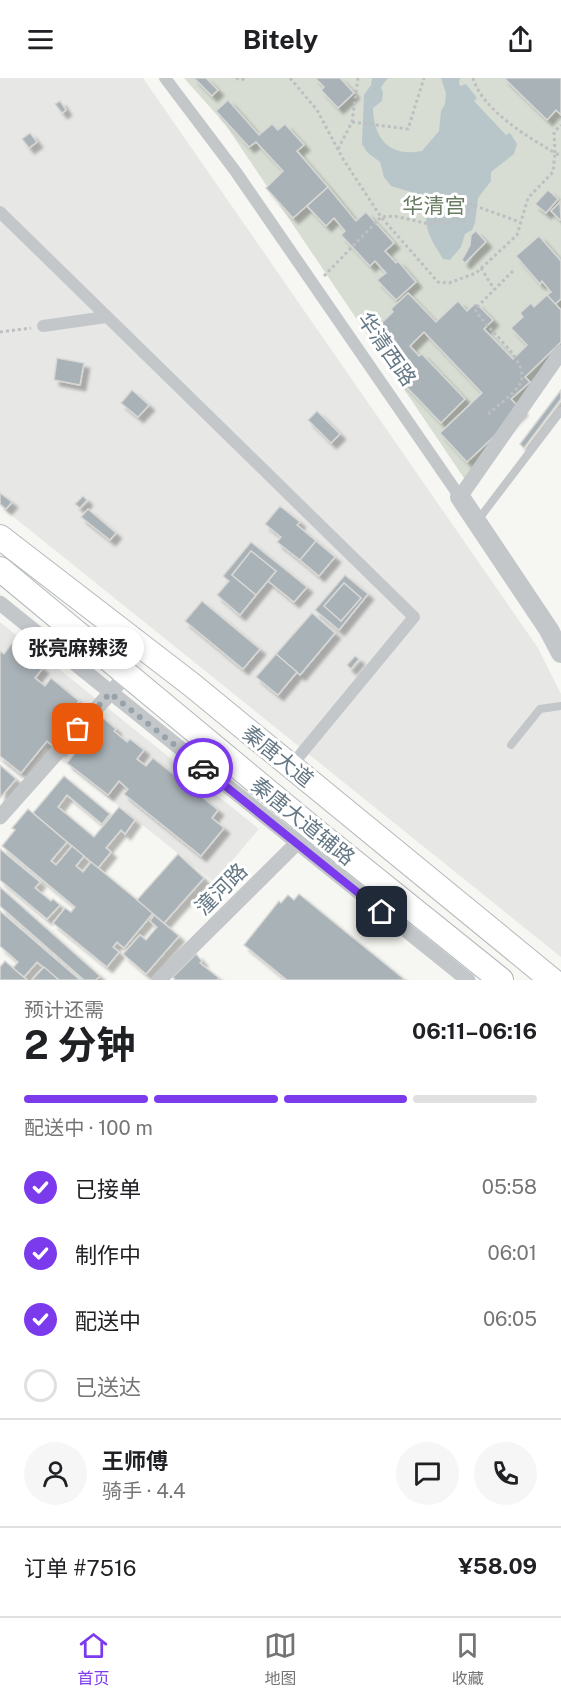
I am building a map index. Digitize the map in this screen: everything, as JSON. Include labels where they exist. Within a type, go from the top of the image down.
[{"type":"main road","name":"秦唐大道","points":[[0,537],[192,686],[552,980]]},
{"type":"main road","name":"秦唐大道","points":[[0,569],[128,673],[305,835],[501,980]]},
{"type":"street","name":"华清西路","points":[[165,78],[236,172],[477,521],[549,630],[561,653]]},
{"type":"street","points":[[0,212],[414,617],[291,766]]},
{"type":"street","points":[[43,326],[106,317]]},
{"type":"street","points":[[460,497],[561,352]]},
{"type":"street","name":"秦唐大道辅路","points":[[0,603],[110,693],[305,835],[468,980]]},
{"type":"street","points":[[0,817],[128,673]]},
{"type":"street","name":"潼河路","points":[[159,980],[305,835]]},
{"type":"lane","points":[[477,521],[561,411]]},
{"type":"lane","points":[[511,745],[540,710],[561,706]]},
{"type":"path","points":[[236,78],[240,80],[247,78]]},
{"type":"path","points":[[290,78],[317,110],[338,149],[381,217],[438,282],[449,283],[476,273],[517,235],[528,198],[553,172],[554,132],[561,125]]},
{"type":"path","points":[[338,149],[352,122],[358,78]]},
{"type":"path","points":[[352,122],[408,129],[424,78]]},
{"type":"path","points":[[473,78],[491,106],[520,133],[561,156]]},
{"type":"path","points":[[314,285],[381,217],[394,216],[434,225],[436,220],[449,224],[452,217],[464,221],[470,204],[521,223]]},
{"type":"path","points":[[481,268],[495,290]]},
{"type":"path","points":[[488,414],[519,385],[522,376],[511,351],[479,318],[475,309],[515,269]]},
{"type":"path","points":[[0,332],[43,326]]},
{"type":"shaded area","points":[[0,78],[143,78],[538,648],[561,694],[561,957],[0,506]]},
{"type":"shaded area","points":[[372,78],[388,78],[381,87],[382,101],[373,108],[374,119],[381,137],[393,148],[401,151],[422,151],[439,131],[446,93],[441,78],[460,78],[460,86],[466,84],[477,98],[474,101],[506,135],[510,133],[517,144],[514,154],[491,172],[491,181],[478,198],[472,230],[465,234],[461,247],[450,260],[443,259],[428,233],[426,219],[429,203],[424,196],[391,186],[384,177],[380,162],[367,152],[362,144],[364,95],[371,85]]},
{"type":"shaded area","points":[[0,622],[259,829],[214,882],[46,748],[22,779],[0,761]]},
{"type":"green space","name":"华清宫","points":[[184,78],[561,78],[561,345],[466,481],[225,124]]},
{"type":"building","points":[[194,78],[206,78],[218,90],[212,96]]},
{"type":"building","points":[[315,78],[340,78],[354,93],[338,108],[321,90],[324,87]]},
{"type":"building","points":[[504,78],[561,78],[561,115],[556,110],[547,120]]},
{"type":"building","points":[[228,100],[259,135],[272,124],[278,130],[285,124],[304,145],[297,151],[328,187],[293,218],[266,188],[283,171],[256,142],[249,147],[216,111]]},
{"type":"building","points":[[60,101],[66,110],[62,113],[55,104]]},
{"type":"building","points":[[30,133],[37,142],[29,148],[22,139]]},
{"type":"building","points":[[328,187],[356,221],[366,212],[394,243],[385,251],[396,263],[398,261],[416,282],[396,300],[377,280],[386,273],[375,261],[370,266],[341,235],[345,231],[334,218],[326,226],[307,206]]},
{"type":"building","points":[[548,190],[558,199],[546,213],[535,204]]},
{"type":"building","points":[[560,202],[561,219],[560,220],[551,211]]},
{"type":"building","points":[[476,231],[486,242],[465,263],[462,260],[470,245],[471,235]]},
{"type":"building","points":[[539,236],[561,261],[561,299],[555,304],[547,295],[551,292],[542,281],[540,284],[516,256]]},
{"type":"building","points":[[408,293],[436,322],[458,301],[467,311],[476,303],[493,320],[484,329],[513,359],[527,345],[511,328],[523,317],[520,313],[531,303],[534,307],[547,295],[561,310],[561,342],[525,377],[530,382],[511,399],[522,410],[467,462],[440,433],[482,393],[424,332],[410,346],[419,356],[422,354],[465,399],[441,423],[397,377],[410,365],[400,355],[395,360],[370,334],[393,312],[391,309]]},
{"type":"building","points":[[57,358],[84,363],[80,385],[54,380]]},
{"type":"building","points":[[132,390],[149,405],[138,417],[121,403]]},
{"type":"building","points":[[561,390],[561,399],[524,448],[520,444]]},
{"type":"building","points":[[317,411],[340,434],[331,443],[308,420]]},
{"type":"building","points":[[0,493],[12,502],[6,509],[0,504]]},
{"type":"building","points":[[83,496],[87,500],[80,508],[75,504]]},
{"type":"building","points":[[280,506],[300,522],[297,525],[316,541],[300,560],[277,542],[281,537],[265,524]]},
{"type":"building","points":[[88,509],[116,533],[110,540],[81,517]]},
{"type":"building","points":[[316,541],[335,557],[319,576],[300,560]]},
{"type":"building","points":[[251,542],[307,587],[294,602],[268,581],[276,571],[251,551],[232,575],[256,595],[240,615],[217,595],[229,581],[223,576]]},
{"type":"building","points":[[251,551],[276,571],[256,595],[232,575]]},
{"type":"building","points":[[345,575],[368,594],[339,630],[315,610]],"holes":[[[344,583],[361,598],[341,621],[324,606]]]},
{"type":"building","points":[[344,583],[361,598],[341,621],[324,606]]},
{"type":"building","points":[[202,601],[260,649],[243,669],[185,621]]},
{"type":"building","points":[[312,613],[335,633],[300,675],[276,654]]},
{"type":"building","points":[[12,643],[43,668],[35,678],[45,686],[51,678],[79,701],[67,716],[79,726],[59,751],[47,741],[21,773],[0,756],[0,651],[4,654]]},
{"type":"building","points":[[276,654],[297,672],[278,695],[256,677]]},
{"type":"building","points":[[355,656],[359,659],[351,669],[347,665]]},
{"type":"building","points":[[103,718],[127,742],[130,739],[144,750],[137,759],[146,766],[153,758],[218,810],[212,818],[224,828],[201,856],[124,794],[128,789],[119,781],[108,795],[67,763]]},
{"type":"building","points":[[0,765],[16,779],[0,798]]},
{"type":"building","points":[[64,776],[110,814],[102,824],[67,795],[58,807],[94,837],[119,807],[135,820],[125,834],[121,830],[106,848],[111,852],[98,868],[33,813]]},
{"type":"building","points":[[28,809],[67,842],[51,861],[56,865],[72,846],[84,856],[76,866],[83,872],[91,862],[153,913],[124,948],[117,942],[113,947],[119,952],[107,967],[53,923],[65,908],[71,912],[75,907],[2,846],[15,830],[12,828]]},
{"type":"building","points":[[0,849],[40,882],[35,888],[60,905],[47,919],[0,880]]},
{"type":"building","points":[[178,854],[204,878],[164,923],[137,900]]},
{"type":"building","points":[[0,887],[100,976],[96,980],[84,980],[0,906]]},
{"type":"building","points":[[299,894],[405,980],[287,980],[244,945],[279,901],[281,903],[288,895],[294,900]]},
{"type":"building","points":[[0,911],[80,980],[59,980],[37,962],[24,977],[13,968],[18,962],[0,946]]},
{"type":"building","points":[[154,915],[179,936],[146,974],[123,954],[140,935],[146,940],[157,927],[150,921]]},
{"type":"building","points":[[196,954],[202,961],[200,963],[219,978],[217,980],[175,980],[173,977]]},
{"type":"building","points":[[5,961],[27,980],[0,980],[0,967]]},
{"type":"building","points":[[44,967],[59,980],[32,980]]},
{"type":"way so far","points":[[78,729],[110,693],[203,768]]},
{"type":"place","name":"张亮麻辣烫","points":[[78,729]]},
{"type":"route","points":[[203,768],[382,912]]}]
